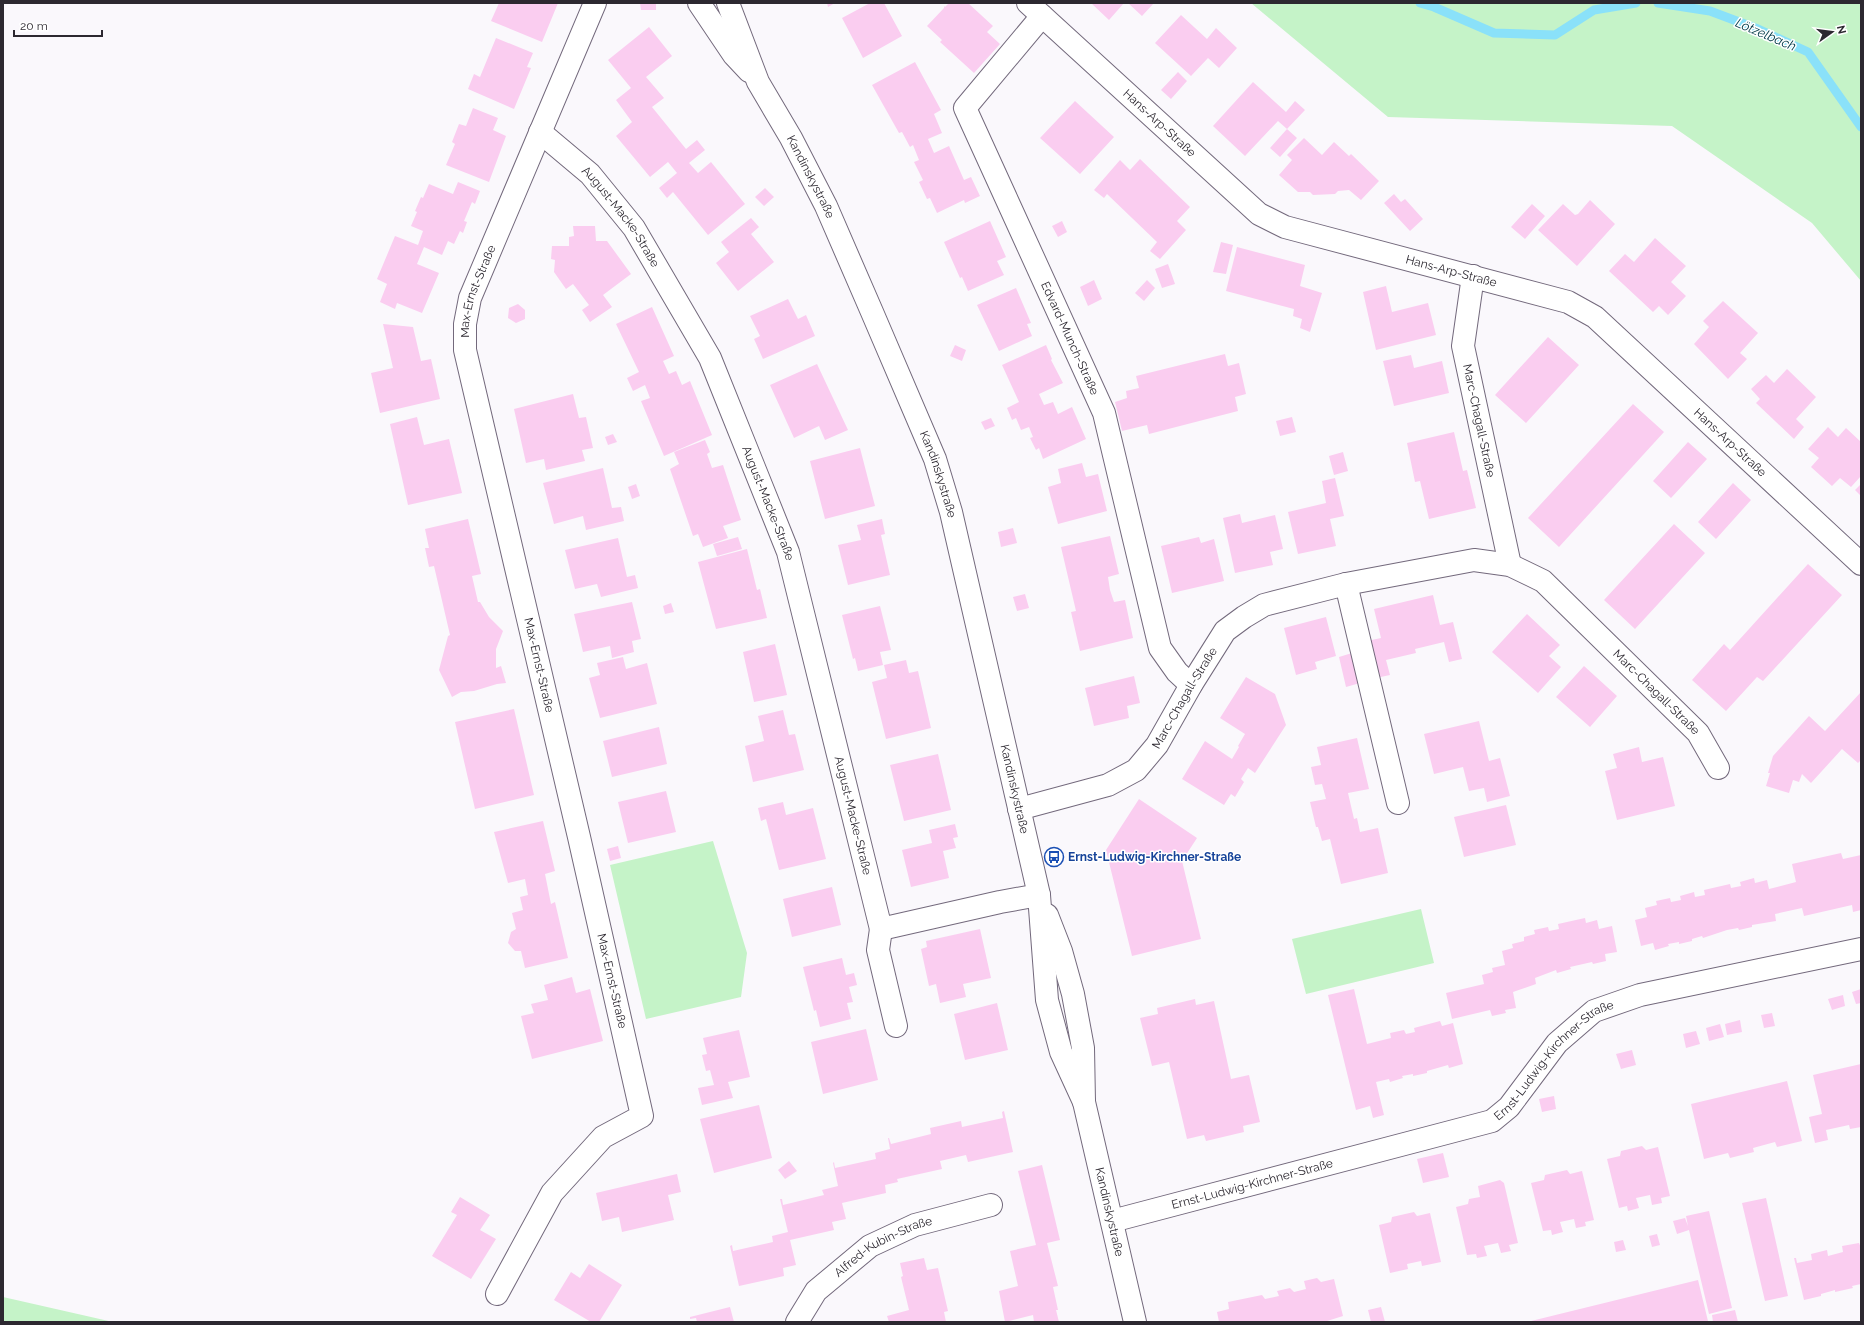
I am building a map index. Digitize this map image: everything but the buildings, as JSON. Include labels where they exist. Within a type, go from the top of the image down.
[{"type":"street","name":"Max-Ernst-Straße","points":[[497,1294],[552,1193],[603,1136],[642,1116],[579,837],[465,350],[465,324],[470,298],[595,3]]},
{"type":"street","name":"Kandinskystraße","points":[[699,3],[734,55],[758,82]]},
{"type":"street","name":"Kandinskystraße","points":[[728,3],[758,82],[791,138],[826,206],[935,459],[951,512],[1018,809],[1039,895],[1046,1000],[1061,1052],[1084,1102],[1135,1322]]},
{"type":"street","name":"Hans-Arp-Straße","points":[[1035,9],[1259,214],[1285,227],[1568,302],[1595,317],[1861,564]]},
{"type":"street","name":"Edvard-Munch-Straße","points":[[1035,9],[965,108],[1104,413],[1160,648],[1176,672],[1191,685]]},
{"type":"street","name":"August-Macke-Straße","points":[[540,132],[590,174],[634,228],[710,358],[788,552],[881,930],[878,950],[896,1026]]},
{"type":"street","name":"Marc-Chagall-Straße","points":[[1473,276],[1463,346],[1510,565]]},
{"type":"street","name":"Marc-Chagall-Straße","points":[[1018,809],[1108,785],[1136,770],[1157,744],[1191,685],[1225,631],[1264,605],[1346,584],[1474,560],[1510,565],[1542,581],[1627,662],[1698,733],[1718,768]]},
{"type":"street","points":[[1346,584],[1398,803]]},
{"type":"street","points":[[881,930],[1000,902],[1039,895]]},
{"type":"street","name":"Ernst-Ludwig-Kirchner-Straße","points":[[1112,1221],[1492,1121],[1509,1106],[1557,1043],[1594,1011],[1640,996],[1861,949]]},
{"type":"street","name":"Alfred-Kubin-Straße","points":[[797,1322],[816,1291],[870,1246],[915,1225],[991,1205]]},
{"type":"green space","points":[[1251,3],[1861,3],[1861,281],[1812,223],[1672,126],[1388,117]]},
{"type":"green space","points":[[713,841],[747,953],[741,997],[646,1019],[610,865]]},
{"type":"green space","points":[[1421,909],[1434,963],[1306,994],[1292,939]]},
{"type":"green space","points":[[3,1297],[113,1322],[3,1322]]},
{"type":"waterway","name":"Lötzelbach","points":[[1420,3],[1434,7],[1494,33],[1555,35],[1594,10],[1636,3]]},
{"type":"waterway","name":"Lötzelbach","points":[[1658,3],[1710,11],[1758,29],[1808,52],[1861,127]]},
{"type":"place","name":"Ernst-Ludwig-Kirchner-Straße","points":[[1054,857]]}]
